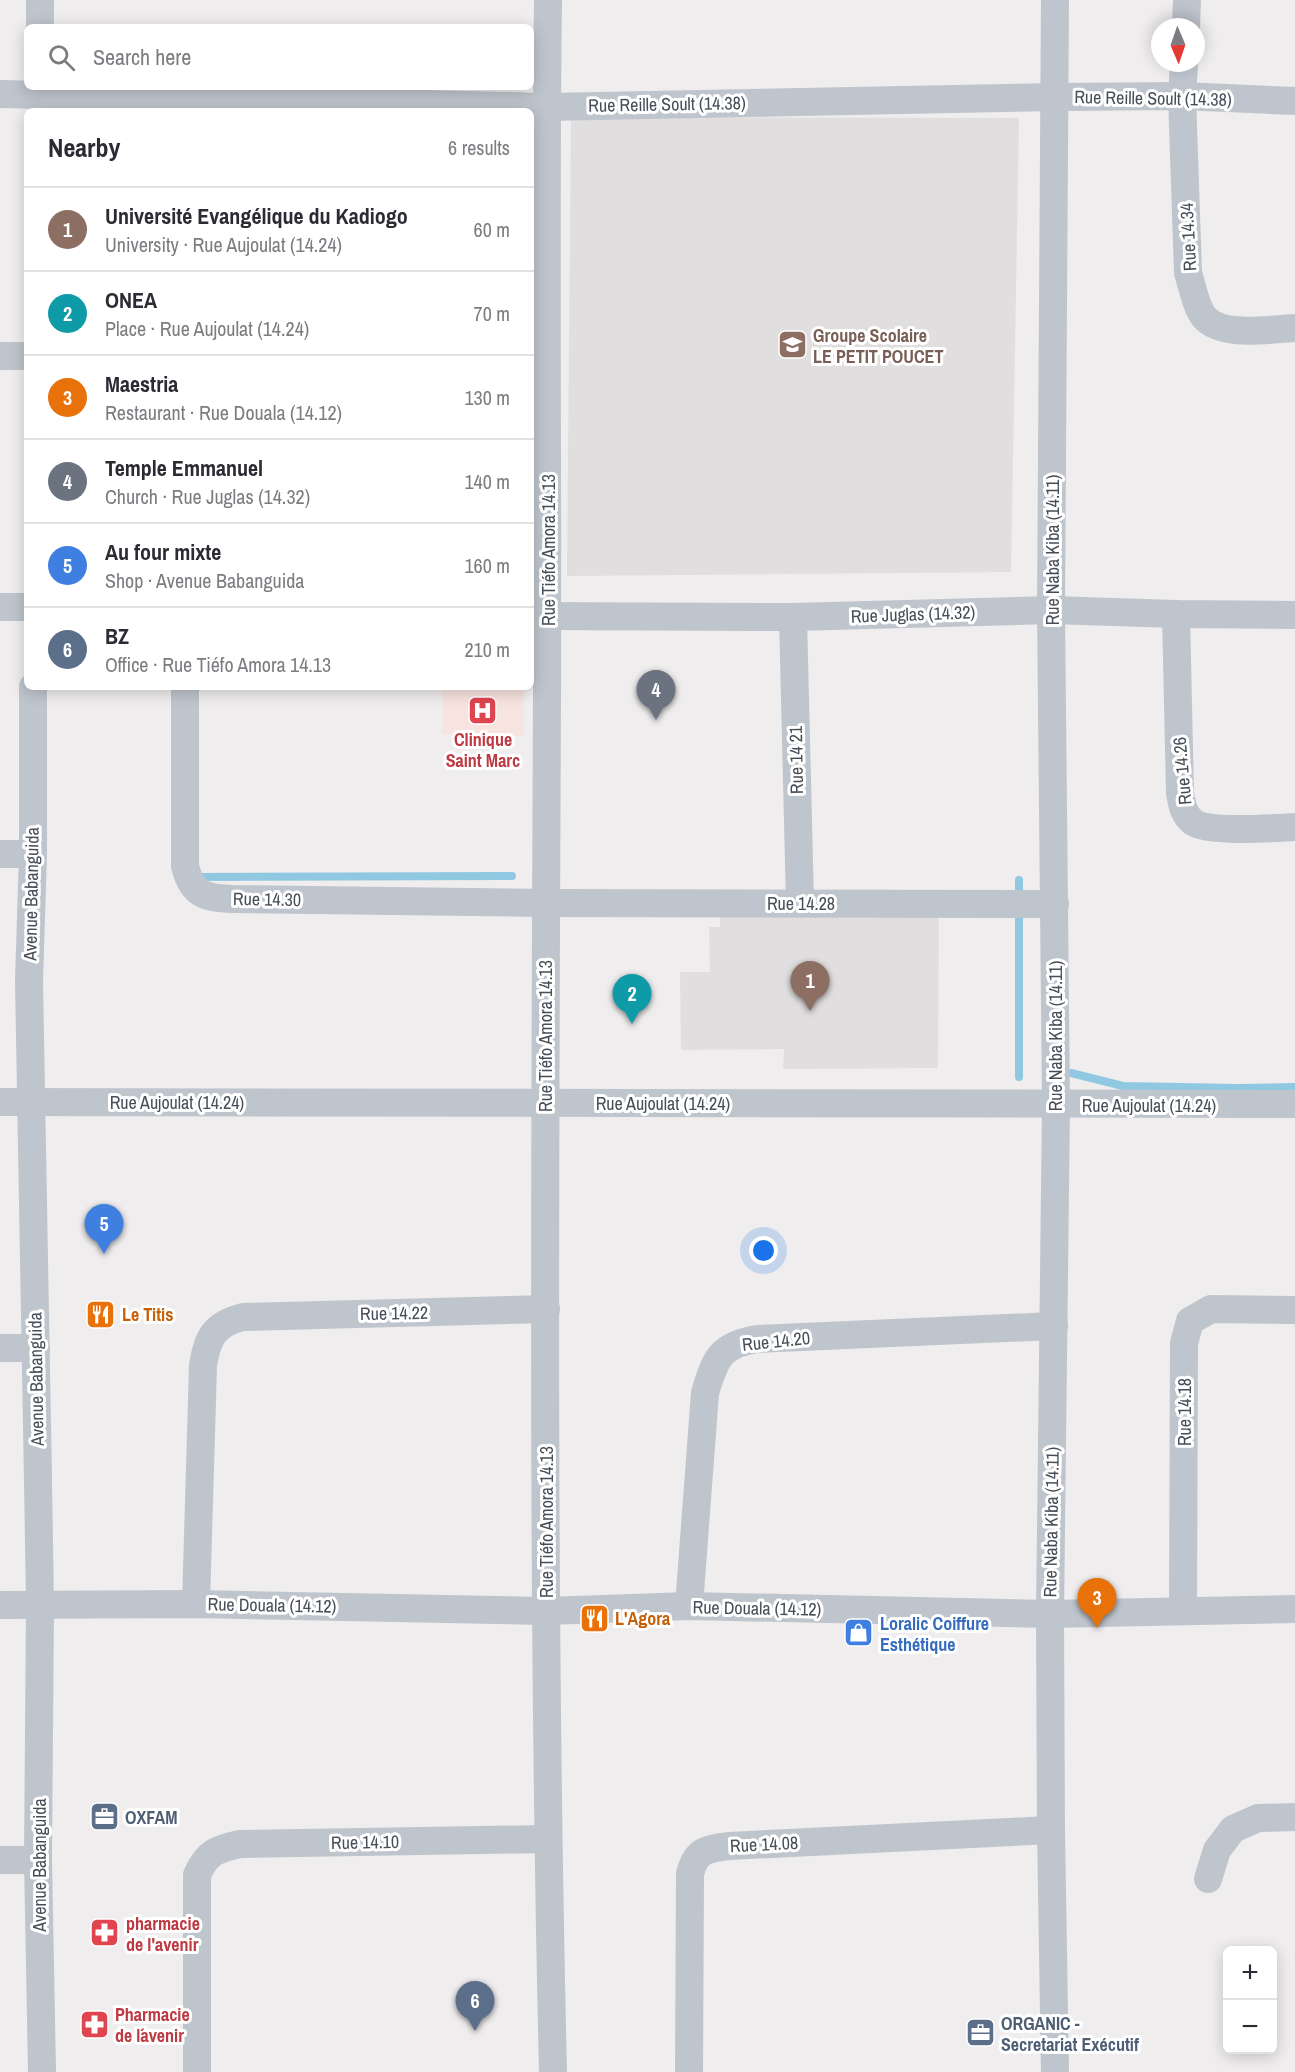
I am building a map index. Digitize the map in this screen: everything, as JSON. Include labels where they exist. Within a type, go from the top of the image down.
[{"type":"street","points":[[40,0],[40,24]]},
{"type":"street","name":"Rue Tiéfo Amora 14.13","points":[[548,0],[540,402],[539,616],[546,903],[544,1102],[547,1839],[553,2072]]},
{"type":"street","name":"Rue Naba Kiba (14.11)","points":[[1055,0],[1051,610],[1056,1105],[1050,1614],[1055,2072]]},
{"type":"street","points":[[1186,18],[1187,0]]},
{"type":"street","name":"Rue 14.34","points":[[1183,72],[1182,96],[1188,273],[1204,317],[1223,329],[1295,328]]},
{"type":"street","name":"Rue Reille Soult (14.38)","points":[[0,94],[193,105],[547,107],[1055,96],[1182,96],[1295,100]]},
{"type":"street","points":[[0,356],[24,356]]},
{"type":"street","points":[[0,607],[24,608]]},
{"type":"street","name":"Rue Juglas (14.32)","points":[[539,616],[793,617],[1051,610],[1295,615]]},
{"type":"street","name":"Rue 14.26","points":[[1176,614],[1180,793],[1184,812],[1194,823],[1213,828],[1295,827]]},
{"type":"street","name":"Rue 14 21","points":[[793,617],[800,903]]},
{"type":"street","name":"Avenue Babanguida","points":[[33,690],[33,854],[29,981],[40,1605],[38,1860],[42,2072]]},
{"type":"street","name":"Rue 14.30","points":[[185,690],[185,866],[188,880],[194,889],[204,896],[218,899],[546,903]]},
{"type":"street","points":[[0,854],[33,854]]},
{"type":"street","name":"Rue 14.28","points":[[546,903],[1055,904]]},
{"type":"street","name":"Rue Aujoulat (14.24)","points":[[0,1102],[1295,1104]]},
{"type":"street","name":"Rue 14.22","points":[[196,1604],[203,1366],[206,1348],[211,1336],[219,1326],[243,1317],[546,1309]]},
{"type":"street","name":"Rue 14.18","points":[[1183,1611],[1184,1343],[1190,1321],[1210,1310],[1295,1310]]},
{"type":"street","name":"Rue 14.20","points":[[689,1606],[705,1393],[713,1365],[727,1349],[739,1342],[758,1339],[1054,1326]]},
{"type":"street","points":[[0,1348],[36,1348]]},
{"type":"street","name":"Rue Douala (14.12)","points":[[0,1605],[196,1604],[546,1611],[689,1606],[1050,1614],[1295,1609]]},
{"type":"street","points":[[1208,1878],[1217,1850],[1233,1829],[1258,1818],[1295,1818]]},
{"type":"street","name":"Rue 14.08","points":[[689,2072],[690,1874],[693,1860],[698,1855],[712,1848],[729,1846],[1051,1830]]},
{"type":"street","name":"Rue 14.10","points":[[197,2072],[197,1875],[203,1861],[219,1848],[240,1844],[547,1839]]},
{"type":"street","points":[[0,1860],[38,1860]]},
{"type":"shaded area","name":"Groupe Scolaire LE PETIT POUCET","points":[[571,117],[1019,118],[1011,572],[567,576]]},
{"type":"shaded area","name":"Clinique Saint Marc","points":[[442,690],[524,690],[524,736],[443,734]]},
{"type":"shaded area","points":[[720,909],[939,910],[938,1068],[783,1069],[784,1049],[681,1050],[680,972],[710,972],[709,927],[720,927]]},
{"type":"waterway","points":[[194,877],[512,876]]},
{"type":"waterway","points":[[1019,880],[1019,1077]]},
{"type":"waterway","points":[[1071,1073],[1123,1086],[1295,1087]]},
{"type":"place","name":"Groupe Scolaire LE PETIT POUCET","points":[[792,345]]},
{"type":"place","name":"Clinique Saint Marc","points":[[483,710]]},
{"type":"place","name":"Temple Emmanuel","points":[[656,720]]},
{"type":"place","name":"Université Evangélique du Kadiogo","points":[[810,1011]]},
{"type":"place","name":"ONEA","points":[[632,1024]]},
{"type":"place","name":"Au four mixte","points":[[104,1254]]},
{"type":"place","name":"Le Titis","points":[[101,1314]]},
{"type":"place","name":"L'Agora","points":[[594,1618]]},
{"type":"place","name":"Maestria","points":[[1097,1628]]},
{"type":"place","name":"Loralic Coiffure Esthétique","points":[[859,1633]]},
{"type":"place","name":"OXFAM","points":[[104,1817]]},
{"type":"place","name":"pharmacie de l'avenir","points":[[105,1933]]},
{"type":"place","name":"Pharmacie de l´avenir","points":[[94,2024]]},
{"type":"place","name":"BZ","points":[[475,2031]]},
{"type":"place","name":"ORGANIC - Secretariat Exécutif","points":[[980,2033]]}]
